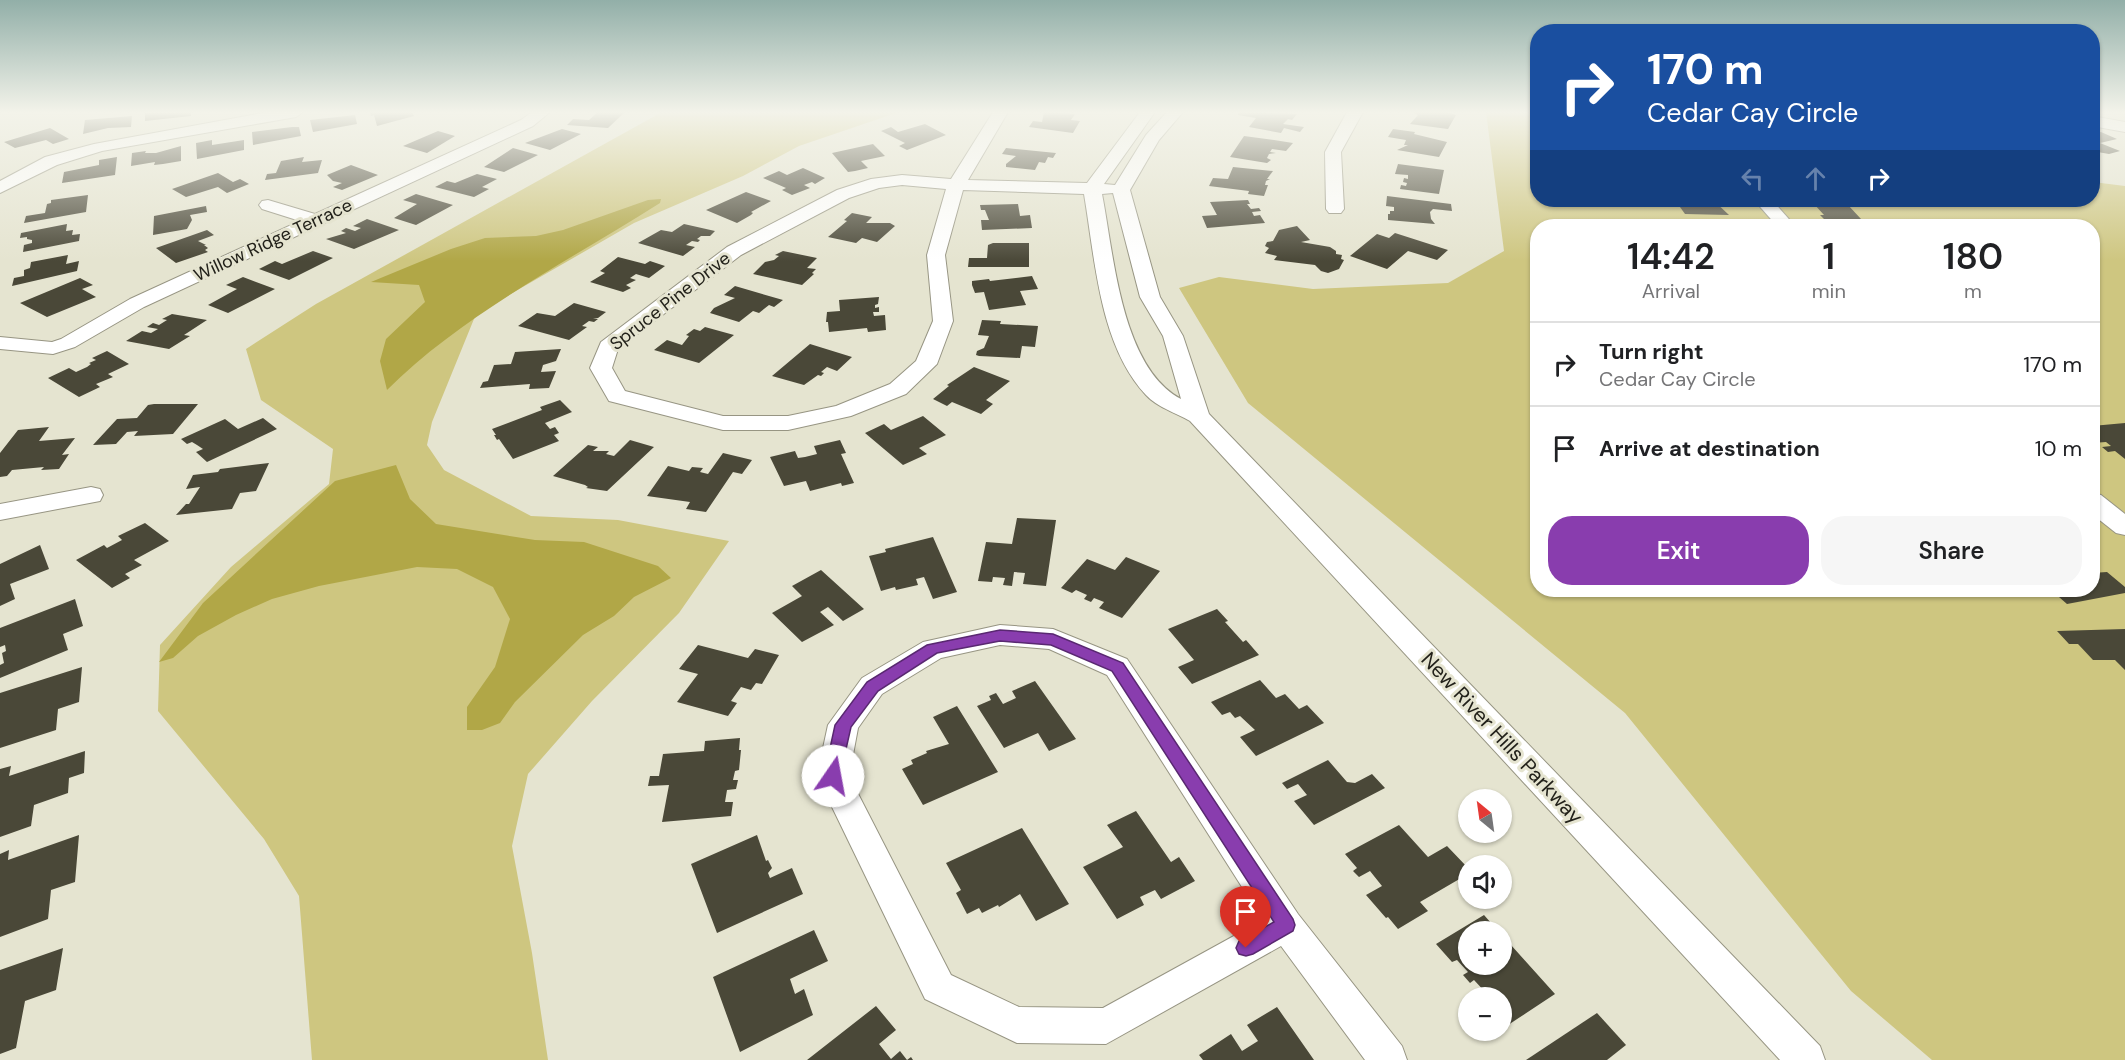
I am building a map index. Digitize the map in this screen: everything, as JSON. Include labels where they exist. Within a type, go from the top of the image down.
[{"type":"street","points":[[0,188],[48,161]]},
{"type":"street","name":"Willow Ridge Terrace","points":[[0,343],[52,348],[68,343],[137,303],[443,161]]},
{"type":"street","name":"Spruce Pine Drive","points":[[971,161],[956,185],[936,255],[943,321],[926,364],[898,389],[843,411],[788,423],[723,423],[617,396],[601,368],[608,346],[734,250],[843,194],[877,183],[902,180],[956,185],[1121,190]]},
{"type":"street","points":[[1092,188],[1112,161]]},
{"type":"street","points":[[1121,190],[1138,161]]},
{"type":"street","points":[[1333,161],[1335,209]]},
{"type":"street","name":"New River Hills Parkway","points":[[1092,188],[1116,319],[1122,340],[1158,394],[1198,416],[1806,1060]]},
{"type":"street","name":"New River Hills Parkway","points":[[1121,190],[1150,297],[1173,336],[1198,416]]},
{"type":"street","points":[[268,205],[316,220]]},
{"type":"street","points":[[1769,207],[1780,219]]},
{"type":"street","points":[[0,512],[91,495]]},
{"type":"street","points":[[2100,507],[2125,527]]},
{"type":"street","points":[[1286,925],[1106,1026],[1017,1024],[938,987],[833,776],[843,725],[872,686],[933,649],[1000,635],[1053,639],[1117,667],[1286,925],[1388,1060]]},
{"type":"shaded area","points":[[573,161],[770,161],[743,176],[634,223],[476,314],[432,422],[427,445],[444,470],[531,516],[618,520],[729,541],[679,613],[592,701],[528,774],[512,846],[532,953],[548,1060],[312,1060],[299,896],[264,839],[158,711],[160,645],[231,567],[329,484],[333,449],[261,400],[246,349],[316,304]]},
{"type":"shaded area","points":[[1492,161],[1530,161],[1530,207],[2100,207],[2100,183],[2125,186],[2125,1060],[1932,1060],[1851,991],[1625,713],[1248,403],[1179,288],[1219,277],[1313,289],[1448,283],[1504,251]]},
{"type":"shaded area","points":[[661,199],[660,203],[483,313],[449,337],[387,390],[380,361],[386,339],[425,302],[419,285],[371,282],[451,249],[485,238],[536,236],[563,230],[648,200]]},
{"type":"shaded area","points":[[396,465],[410,499],[436,524],[535,540],[584,542],[658,566],[671,578],[634,597],[614,616],[583,635],[515,702],[500,723],[482,730],[467,730],[467,707],[495,667],[510,619],[493,587],[457,569],[417,567],[319,586],[272,599],[198,636],[173,658],[159,662],[203,603],[335,481]]},
{"type":"building","points":[[99,161],[117,161],[115,175],[62,183],[64,172],[99,165]]},
{"type":"building","points":[[131,161],[178,161],[154,165],[155,162],[131,166]]},
{"type":"building","points":[[281,161],[322,161],[318,173],[265,180],[267,174],[276,173]]},
{"type":"building","points":[[492,161],[525,161],[504,172],[484,167]]},
{"type":"building","points":[[839,161],[861,161],[868,168],[855,171],[848,172]]},
{"type":"building","points":[[1009,161],[1046,161],[1039,162],[1035,170],[1006,167]]},
{"type":"building","points":[[1398,164],[1444,170],[1439,194],[1400,189],[1401,185],[1406,186],[1407,183],[1403,182],[1404,178],[1408,179],[1408,175],[1395,174]]},
{"type":"building","points":[[351,165],[378,175],[342,190],[333,187],[342,183],[333,181],[327,175]]},
{"type":"building","points":[[1233,167],[1273,171],[1267,179],[1270,179],[1266,181],[1265,185],[1268,185],[1264,196],[1248,194],[1249,191],[1209,186],[1213,178],[1228,179]]},
{"type":"building","points":[[803,168],[825,178],[815,184],[812,182],[804,185],[810,188],[792,195],[782,190],[786,188],[763,178],[779,171],[787,175]]},
{"type":"building","points":[[218,173],[233,182],[240,179],[249,184],[227,193],[218,187],[186,197],[172,189]]},
{"type":"building","points":[[477,174],[497,179],[482,187],[489,189],[474,197],[435,187],[447,181],[455,183]]},
{"type":"building","points":[[746,192],[771,201],[737,223],[706,210]]},
{"type":"building","points":[[416,194],[453,205],[416,225],[394,218],[417,204],[403,200]]},
{"type":"building","points":[[88,195],[86,212],[24,223],[26,216],[45,213],[47,204],[51,203],[51,200]]},
{"type":"building","points":[[1387,196],[1451,204],[1452,211],[1433,209],[1430,212],[1435,224],[1388,220],[1388,214],[1394,211],[1394,207],[1386,206]]},
{"type":"building","points":[[1248,200],[1250,204],[1247,204],[1251,209],[1259,208],[1261,211],[1252,212],[1254,216],[1260,215],[1265,223],[1207,228],[1202,216],[1217,215],[1210,202]]},
{"type":"building","points":[[1018,204],[1020,216],[1030,215],[1032,228],[982,230],[981,220],[989,220],[980,205]]},
{"type":"building","points":[[206,206],[207,212],[190,215],[192,220],[187,229],[153,235],[154,216]]},
{"type":"building","points":[[1680,207],[1720,207],[1729,215],[1685,214]]},
{"type":"building","points":[[1817,207],[1850,207],[1861,219],[1824,219],[1820,215],[1824,215]]},
{"type":"building","points":[[852,213],[872,217],[866,223],[890,223],[895,226],[877,242],[862,238],[856,243],[828,237],[847,221],[844,220]]},
{"type":"building","points":[[367,219],[399,230],[354,249],[326,239],[346,233],[341,231],[346,228],[355,231],[361,228],[353,226]]},
{"type":"building","points":[[67,224],[66,231],[73,230],[72,235],[80,234],[79,241],[23,252],[24,245],[32,243],[32,240],[27,237],[20,238],[21,233]]},
{"type":"building","points":[[684,224],[715,231],[710,236],[701,236],[697,239],[700,240],[698,242],[692,241],[686,245],[695,247],[683,256],[638,243],[661,230],[672,232]]},
{"type":"building","points":[[1297,226],[1310,240],[1301,242],[1330,247],[1336,251],[1336,254],[1342,255],[1341,259],[1344,260],[1339,269],[1328,273],[1321,271],[1315,265],[1274,260],[1277,256],[1265,253],[1269,248],[1265,246],[1267,242],[1273,241],[1279,230]]},
{"type":"building","points":[[207,230],[214,235],[198,241],[206,245],[204,245],[208,248],[205,250],[208,252],[176,263],[156,248]]},
{"type":"building","points":[[1395,233],[1448,250],[1437,260],[1408,251],[1387,269],[1350,256],[1377,234],[1389,238]]},
{"type":"building","points":[[1029,243],[1029,267],[968,267],[969,258],[987,258],[988,245]]},
{"type":"building","points":[[313,251],[333,258],[289,280],[259,269],[275,261],[282,264]]},
{"type":"building","points":[[783,251],[817,258],[807,268],[816,269],[812,273],[814,274],[802,285],[753,274],[765,262],[774,260],[779,256],[775,255]]},
{"type":"building","points":[[68,255],[66,264],[79,261],[77,271],[12,286],[14,278],[24,276],[24,270],[30,268],[31,262]]},
{"type":"building","points":[[618,257],[645,264],[650,261],[665,266],[649,278],[636,274],[630,278],[636,280],[626,285],[631,288],[623,292],[590,282],[605,273],[600,271]]},
{"type":"building","points":[[1032,276],[1038,289],[1020,291],[1026,305],[989,310],[984,292],[975,293],[972,285],[972,281]]},
{"type":"building","points":[[243,277],[275,289],[228,313],[208,305],[237,289],[226,285]]},
{"type":"building","points":[[80,278],[93,285],[82,289],[96,297],[47,317],[20,303]]},
{"type":"building","points":[[735,286],[783,300],[774,307],[769,305],[759,313],[753,311],[739,322],[710,313],[714,308],[735,298],[724,295]]},
{"type":"building","points":[[879,297],[875,308],[879,307],[879,312],[873,312],[874,316],[885,315],[886,330],[868,332],[867,328],[829,332],[828,322],[826,322],[827,312],[840,311],[839,300]]},
{"type":"building","points":[[574,303],[606,312],[598,318],[593,318],[598,319],[594,322],[589,321],[582,326],[587,327],[569,340],[518,326],[537,313],[555,316]]},
{"type":"building","points":[[172,314],[207,320],[184,335],[190,336],[169,349],[126,341],[142,331],[151,333],[158,329],[147,327],[153,323],[159,325],[167,320],[162,319]]},
{"type":"building","points":[[982,320],[1001,321],[1000,324],[1038,326],[1035,347],[1022,346],[1020,358],[976,355],[977,351],[984,348],[989,336],[978,335]]},
{"type":"building","points":[[705,327],[734,335],[699,363],[654,350],[667,340],[682,345],[689,336],[686,335],[694,329],[700,331]]},
{"type":"building","points":[[810,344],[852,357],[837,371],[827,367],[821,372],[824,373],[821,376],[818,375],[804,385],[772,376]]},
{"type":"building","points":[[561,349],[556,361],[543,365],[541,372],[556,371],[549,388],[529,389],[530,384],[480,388],[483,382],[488,381],[494,365],[511,364],[515,352]]},
{"type":"building","points":[[107,351],[129,364],[108,374],[113,377],[96,384],[100,387],[79,397],[48,378],[69,368],[76,372],[87,367],[91,364],[89,363],[96,360],[92,358]]},
{"type":"building","points":[[974,367],[1010,381],[986,400],[993,404],[981,414],[952,402],[947,406],[933,399],[949,386],[947,385]]},
{"type":"building","points":[[560,400],[572,412],[545,423],[550,429],[555,427],[559,433],[554,435],[559,441],[513,459],[499,439],[497,440],[492,429],[542,410],[540,407]]},
{"type":"building","points":[[198,404],[173,434],[134,436],[138,431],[127,432],[116,444],[93,445],[117,419],[137,418],[148,405]]},
{"type":"building","points":[[923,416],[946,435],[919,448],[927,454],[903,465],[865,433],[884,424],[891,430]]},
{"type":"building","points":[[263,418],[277,429],[207,462],[196,452],[203,449],[192,442],[187,444],[181,439],[225,419],[238,429]]},
{"type":"building","points":[[2125,423],[2125,459],[2115,451],[2108,452],[2102,447],[2111,446],[2106,442],[2100,442],[2100,425]]},
{"type":"building","points":[[49,427],[39,441],[75,438],[62,455],[69,454],[59,469],[41,470],[44,467],[12,470],[7,476],[0,477],[0,453],[18,430]]},
{"type":"building","points":[[630,440],[654,447],[607,491],[586,488],[588,487],[585,485],[553,476],[588,445],[598,447],[593,451],[609,451],[606,454],[614,456]]},
{"type":"building","points":[[840,440],[846,453],[841,454],[854,483],[842,486],[841,483],[810,491],[806,481],[784,486],[770,457],[795,451],[798,458],[805,457],[817,454],[814,446]]},
{"type":"building","points":[[723,453],[752,460],[742,474],[733,472],[706,512],[686,509],[690,502],[647,496],[668,466],[689,471],[692,467],[703,468],[700,472],[708,474]]},
{"type":"building","points":[[269,463],[256,491],[240,493],[232,509],[176,515],[186,504],[189,504],[200,487],[186,489],[193,475]]},
{"type":"building","points":[[1017,518],[1056,520],[1046,586],[1023,584],[1025,573],[1014,572],[1012,586],[1003,585],[1005,578],[993,577],[992,582],[978,581],[986,542],[1012,544]]},
{"type":"building","points":[[145,523],[169,541],[134,560],[142,565],[125,574],[130,578],[112,588],[76,560],[104,545],[107,548],[122,540],[118,536]]},
{"type":"building","points":[[933,537],[957,592],[933,599],[924,577],[916,579],[918,585],[881,591],[869,556],[886,552],[885,549]]},
{"type":"building","points":[[40,545],[49,569],[10,584],[15,599],[0,606],[0,564]]},
{"type":"building","points":[[1126,557],[1160,571],[1122,618],[1099,608],[1104,602],[1094,598],[1091,602],[1084,599],[1087,595],[1076,590],[1072,593],[1061,588],[1087,559],[1115,570]]},
{"type":"building","points":[[821,570],[864,609],[843,621],[828,607],[820,612],[834,625],[802,642],[772,613],[802,596],[792,586]]},
{"type":"building","points":[[2100,572],[2107,572],[2125,587],[2125,593],[2067,604],[2059,597],[2100,597]]},
{"type":"building","points":[[75,599],[83,626],[63,634],[68,650],[0,678],[0,665],[4,663],[2,653],[6,651],[5,645],[0,647],[0,628]]},
{"type":"building","points":[[1217,609],[1243,642],[1246,640],[1259,655],[1192,684],[1178,667],[1194,660],[1168,629]]},
{"type":"building","points":[[2125,629],[2125,670],[2115,660],[2093,660],[2078,644],[2069,644],[2057,631]]},
{"type":"building","points":[[698,645],[748,658],[755,649],[779,655],[762,684],[756,683],[751,690],[741,687],[731,701],[737,703],[728,716],[677,702],[698,674],[679,669]]},
{"type":"building","points":[[82,667],[79,702],[58,709],[56,730],[0,748],[0,693]]},
{"type":"building","points":[[1260,680],[1276,698],[1285,694],[1299,709],[1307,705],[1324,723],[1256,756],[1240,737],[1255,730],[1240,716],[1235,718],[1230,712],[1222,715],[1211,702]]},
{"type":"building","points":[[1035,681],[1076,739],[1049,751],[1038,733],[1004,748],[977,706],[991,700],[989,696],[996,693],[1003,704],[1016,698],[1012,691]]},
{"type":"building","points":[[957,706],[998,772],[923,805],[902,769],[913,764],[911,760],[927,753],[926,751],[949,744],[933,717]]},
{"type":"building","points":[[740,738],[739,770],[735,771],[733,780],[738,780],[736,789],[727,790],[725,802],[733,802],[731,816],[662,822],[669,785],[648,786],[650,776],[659,776],[663,754],[704,751],[705,741]]},
{"type":"building","points":[[85,751],[84,773],[69,778],[68,793],[34,805],[31,826],[0,837],[0,769],[11,766],[9,776]]},
{"type":"building","points":[[1328,760],[1347,782],[1355,783],[1372,774],[1385,788],[1314,825],[1294,801],[1307,795],[1298,784],[1287,789],[1282,783]]},
{"type":"building","points":[[1136,811],[1171,862],[1179,857],[1195,881],[1161,899],[1155,890],[1140,897],[1144,905],[1117,919],[1083,867],[1123,847],[1107,825]]},
{"type":"building","points":[[1399,825],[1428,857],[1447,846],[1458,858],[1458,880],[1420,902],[1428,911],[1398,929],[1366,895],[1382,886],[1370,871],[1359,877],[1353,871],[1357,868],[1345,854]]},
{"type":"building","points":[[1022,828],[1069,904],[1036,921],[1020,894],[999,907],[998,905],[982,913],[979,908],[967,914],[956,893],[961,890],[946,863]]},
{"type":"building","points":[[79,835],[75,882],[51,890],[48,919],[0,937],[0,854],[9,850],[8,860]]},
{"type":"building","points":[[757,835],[766,861],[768,860],[772,868],[768,873],[770,878],[792,868],[803,894],[717,933],[691,864]]},
{"type":"building","points":[[1484,915],[1489,921],[1474,921]]},
{"type":"building","points":[[814,930],[828,961],[790,979],[795,994],[804,989],[813,1015],[740,1052],[713,977]]},
{"type":"building","points":[[1458,931],[1458,961],[1452,962],[1436,944]]},
{"type":"building","points":[[1512,946],[1555,994],[1512,1022],[1512,987],[1480,987],[1474,980],[1470,983],[1463,975],[1512,975]]},
{"type":"building","points":[[63,948],[56,990],[25,1001],[16,1048],[0,1054],[0,970]]},
{"type":"building","points":[[876,1006],[896,1030],[879,1044],[891,1059],[900,1051],[907,1060],[807,1060]]},
{"type":"building","points":[[1277,1007],[1314,1060],[1203,1060],[1199,1055],[1231,1034],[1242,1051],[1258,1041],[1247,1025]]},
{"type":"building","points":[[1597,1013],[1626,1045],[1607,1060],[1526,1060]]},
{"type":"route","points":[[833,776],[843,725],[872,686],[933,649],[1000,635],[1053,639],[1117,667],[1286,925],[1246,948]]}]
